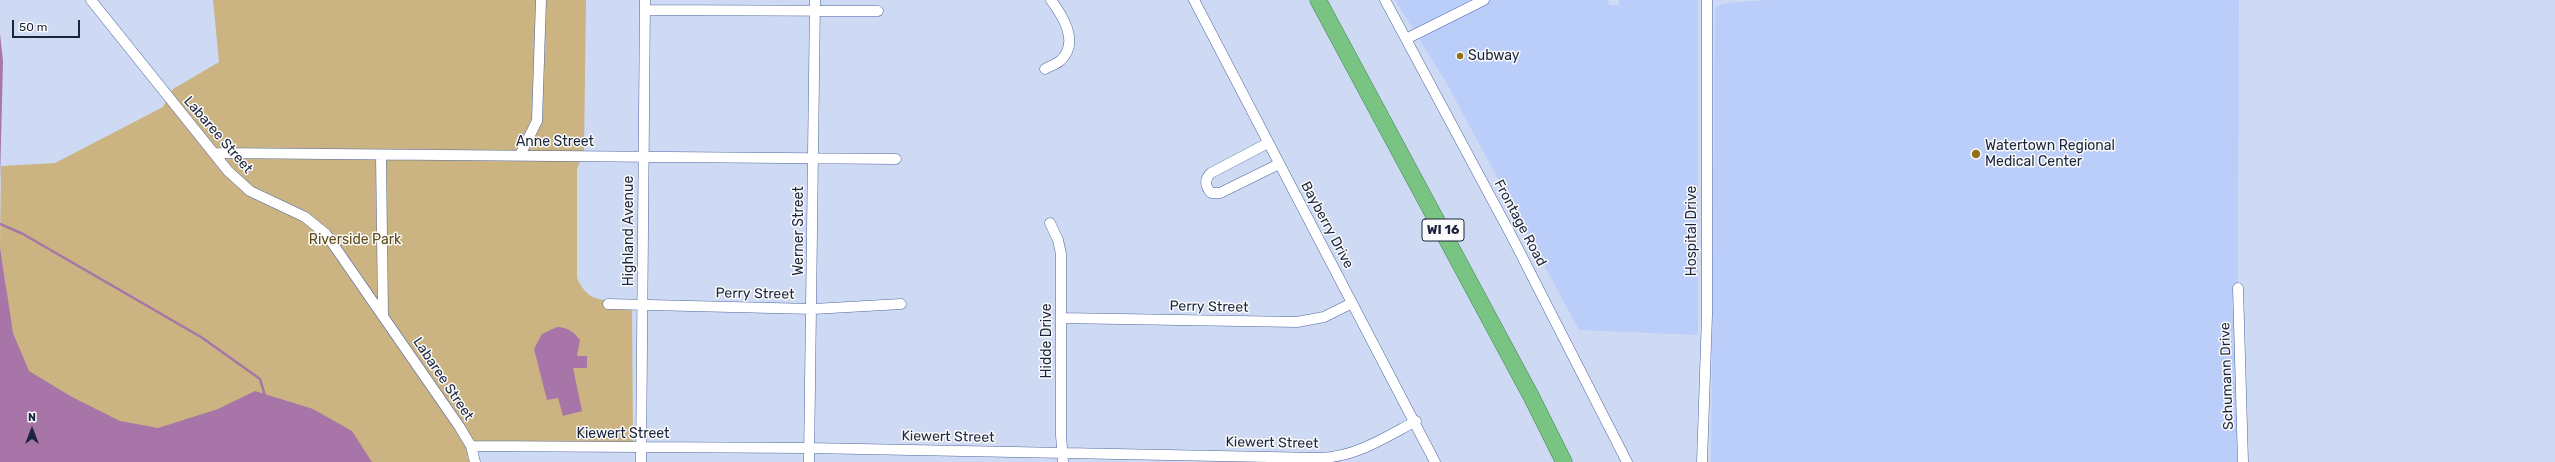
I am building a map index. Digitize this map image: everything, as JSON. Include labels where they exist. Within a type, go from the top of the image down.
[{"type":"highway","name":"WI 16","points":[[1318,0],[1531,396],[1564,462]]},
{"type":"street","name":"Labaree Street","points":[[92,0],[228,171],[250,191],[305,217],[321,228],[378,300],[383,314],[471,446],[475,462]]},
{"type":"street","points":[[520,155],[537,121],[541,0]]},
{"type":"street","name":"Werner Street","points":[[809,462],[813,309],[815,0]]},
{"type":"street","points":[[1045,69],[1062,60],[1068,48],[1068,33],[1065,19],[1051,0]]},
{"type":"street","name":"Bayberry Drive","points":[[1194,0],[1352,303],[1416,421],[1435,462]]},
{"type":"street","name":"Frontage Road","points":[[1385,0],[1511,235],[1628,462]]},
{"type":"street","points":[[1406,39],[1484,0]]},
{"type":"street","name":"Hospital Drive","points":[[1702,462],[1706,315],[1707,0]]},
{"type":"street","points":[[645,5],[815,12],[878,11]]},
{"type":"street","name":"Highland Avenue","points":[[641,462],[645,5]]},
{"type":"street","points":[[1268,143],[1211,173],[1206,180],[1206,186],[1211,193],[1220,193],[1279,164]]},
{"type":"street","name":"Anne Street","points":[[215,153],[896,159]]},
{"type":"street","points":[[378,300],[380,155]]},
{"type":"street","name":"Hidde Drive","points":[[1050,223],[1058,240],[1061,254],[1063,457]]},
{"type":"street","name":"Schumann Drive","points":[[2238,288],[2243,462]]},
{"type":"street","name":"Perry Street","points":[[1061,318],[1297,322],[1324,317],[1352,303]]},
{"type":"street","name":"Perry Street","points":[[608,304],[813,309],[901,304]]},
{"type":"street","name":"Kiewert Street","points":[[471,446],[809,448],[1063,457],[1338,457],[1360,451],[1416,421]]},
{"type":"shaded area","points":[[1395,0],[1608,0],[1609,5],[1619,5],[1619,0],[1698,0],[1698,335],[1579,330],[1447,84]]},
{"type":"shaded area","name":"Watertown Regional Medical Center","points":[[1767,0],[2239,0],[2237,462],[1711,462],[1715,8],[1719,5],[1737,2]]},
{"type":"shaded area","points":[[0,34],[3,61],[0,181]]},
{"type":"shaded area","points":[[0,247],[13,333],[29,371],[72,397],[120,421],[158,428],[218,409],[255,391],[313,409],[352,431],[372,462],[0,462]]},
{"type":"shaded area","points":[[557,327],[570,330],[580,340],[577,356],[587,356],[587,368],[573,368],[582,411],[563,416],[558,398],[547,400],[534,349],[542,334]]},
{"type":"green space","name":"Riverside Park","points":[[213,0],[586,0],[584,151],[577,169],[577,278],[587,293],[593,297],[606,300],[632,300],[633,446],[482,446],[467,456],[470,462],[0,462],[0,300],[6,286],[0,247],[1,166],[55,163],[163,107],[173,89],[219,62]]},
{"type":"waterway","points":[[0,224],[23,234],[201,337],[260,379],[265,396]]},
{"type":"place","name":"Subway","points":[[1460,56]]},
{"type":"place","name":"Watertown Regional Medical Center","points":[[1976,154]]}]
